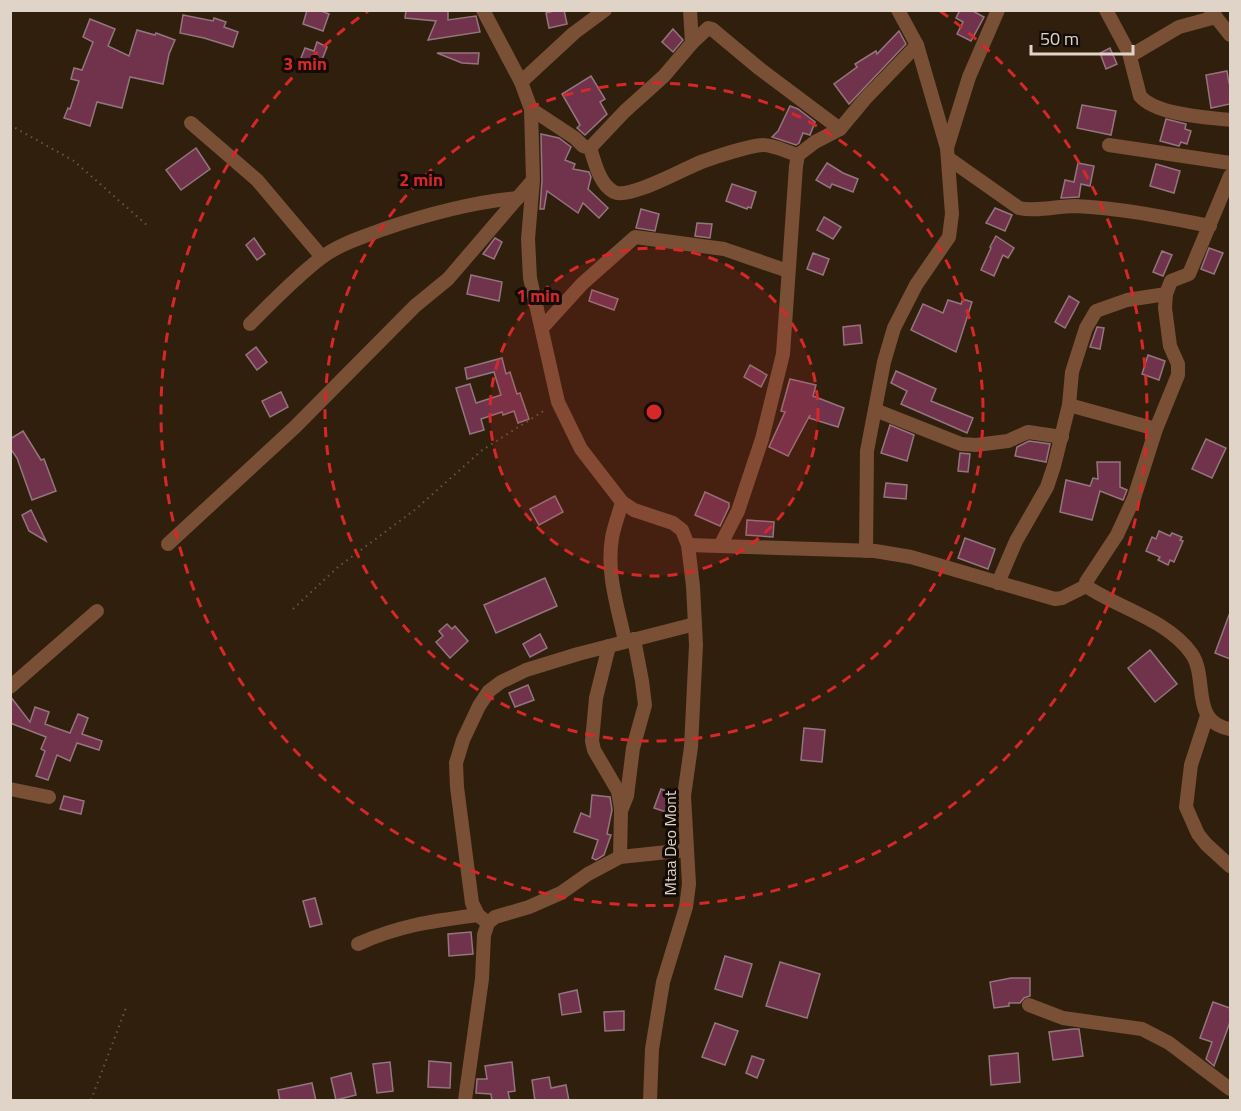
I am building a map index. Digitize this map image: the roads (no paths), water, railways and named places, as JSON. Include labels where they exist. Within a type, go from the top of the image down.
[{"type":"street","points":[[483,10],[521,82],[531,109],[533,180],[528,239],[530,278],[558,402],[581,449],[622,502],[634,510],[673,523],[682,530],[687,545],[866,551],[911,557],[1055,599],[1086,586]]},
{"type":"street","points":[[521,82],[574,33],[604,10]]},
{"type":"street","points":[[690,10],[692,43]]},
{"type":"street","points":[[866,551],[867,451],[884,362],[894,328],[916,285],[949,237],[952,214],[947,153],[917,45],[898,10]]},
{"type":"street","points":[[947,153],[969,77],[998,10]]},
{"type":"street","points":[[1106,10],[1130,56],[1140,96],[1148,104],[1156,108],[1230,120]]},
{"type":"street","points":[[1130,56],[1179,27],[1213,14],[1230,35]]},
{"type":"street","points":[[590,148],[625,111],[664,76],[708,28],[840,129]]},
{"type":"street","points":[[720,546],[738,511],[771,406],[783,354],[798,155],[815,142],[840,129],[917,45]]},
{"type":"street","points":[[531,109],[575,138],[583,146],[590,148]]},
{"type":"street","points":[[191,123],[257,180],[322,257]]},
{"type":"street","points":[[590,148],[605,185],[613,192],[620,194],[634,191],[705,161],[754,147],[766,145],[798,155]]},
{"type":"street","points":[[1109,145],[1230,163]]},
{"type":"street","points":[[947,153],[1018,208],[1029,210],[1074,206],[1128,211],[1210,226]]},
{"type":"street","points":[[1086,586],[1086,580],[1117,535],[1134,498],[1156,429],[1178,375],[1178,364],[1170,345],[1165,308],[1166,294],[1172,279],[1189,274],[1228,190],[1230,176]]},
{"type":"street","points":[[168,544],[295,427],[415,306],[448,279],[533,180]]},
{"type":"street","points":[[250,324],[322,257],[369,234],[486,200],[518,198]]},
{"type":"street","points":[[542,328],[582,284],[635,237],[724,249],[788,271]]},
{"type":"street","points":[[998,583],[1016,541],[1047,487],[1069,405],[1072,372],[1086,328],[1096,311],[1127,300],[1166,294]]},
{"type":"street","points":[[1069,405],[1156,429]]},
{"type":"street","points":[[875,410],[961,444],[976,445],[1008,441],[1028,432],[1062,437]]},
{"type":"street","points":[[621,811],[627,796],[633,748],[645,705],[642,681],[612,583],[610,560],[612,538],[622,502]]},
{"type":"street","name":"Mtaa Deo Mont","points":[[650,1101],[652,1049],[663,982],[689,884],[684,796],[691,735],[696,645],[693,586],[687,545]]},
{"type":"street","points":[[1086,586],[1168,630],[1183,642],[1193,656],[1207,716],[1191,765],[1186,807],[1198,834],[1230,866]]},
{"type":"street","points":[[10,687],[97,611]]},
{"type":"street","points":[[465,1101],[482,979],[484,935],[483,919],[472,903],[456,763],[478,706],[489,691],[526,670],[629,640],[695,624]]},
{"type":"street","points":[[609,646],[596,698],[592,741],[594,750],[618,791],[621,811],[620,857]]},
{"type":"street","points":[[1207,716],[1218,726],[1230,729]]},
{"type":"street","points":[[10,789],[50,797]]},
{"type":"street","points":[[358,944],[383,933],[423,922],[483,919],[529,907],[561,893],[588,874],[620,857],[687,850]]},
{"type":"street","points":[[1029,1005],[1063,1018],[1142,1029],[1169,1043],[1230,1089]]}]
